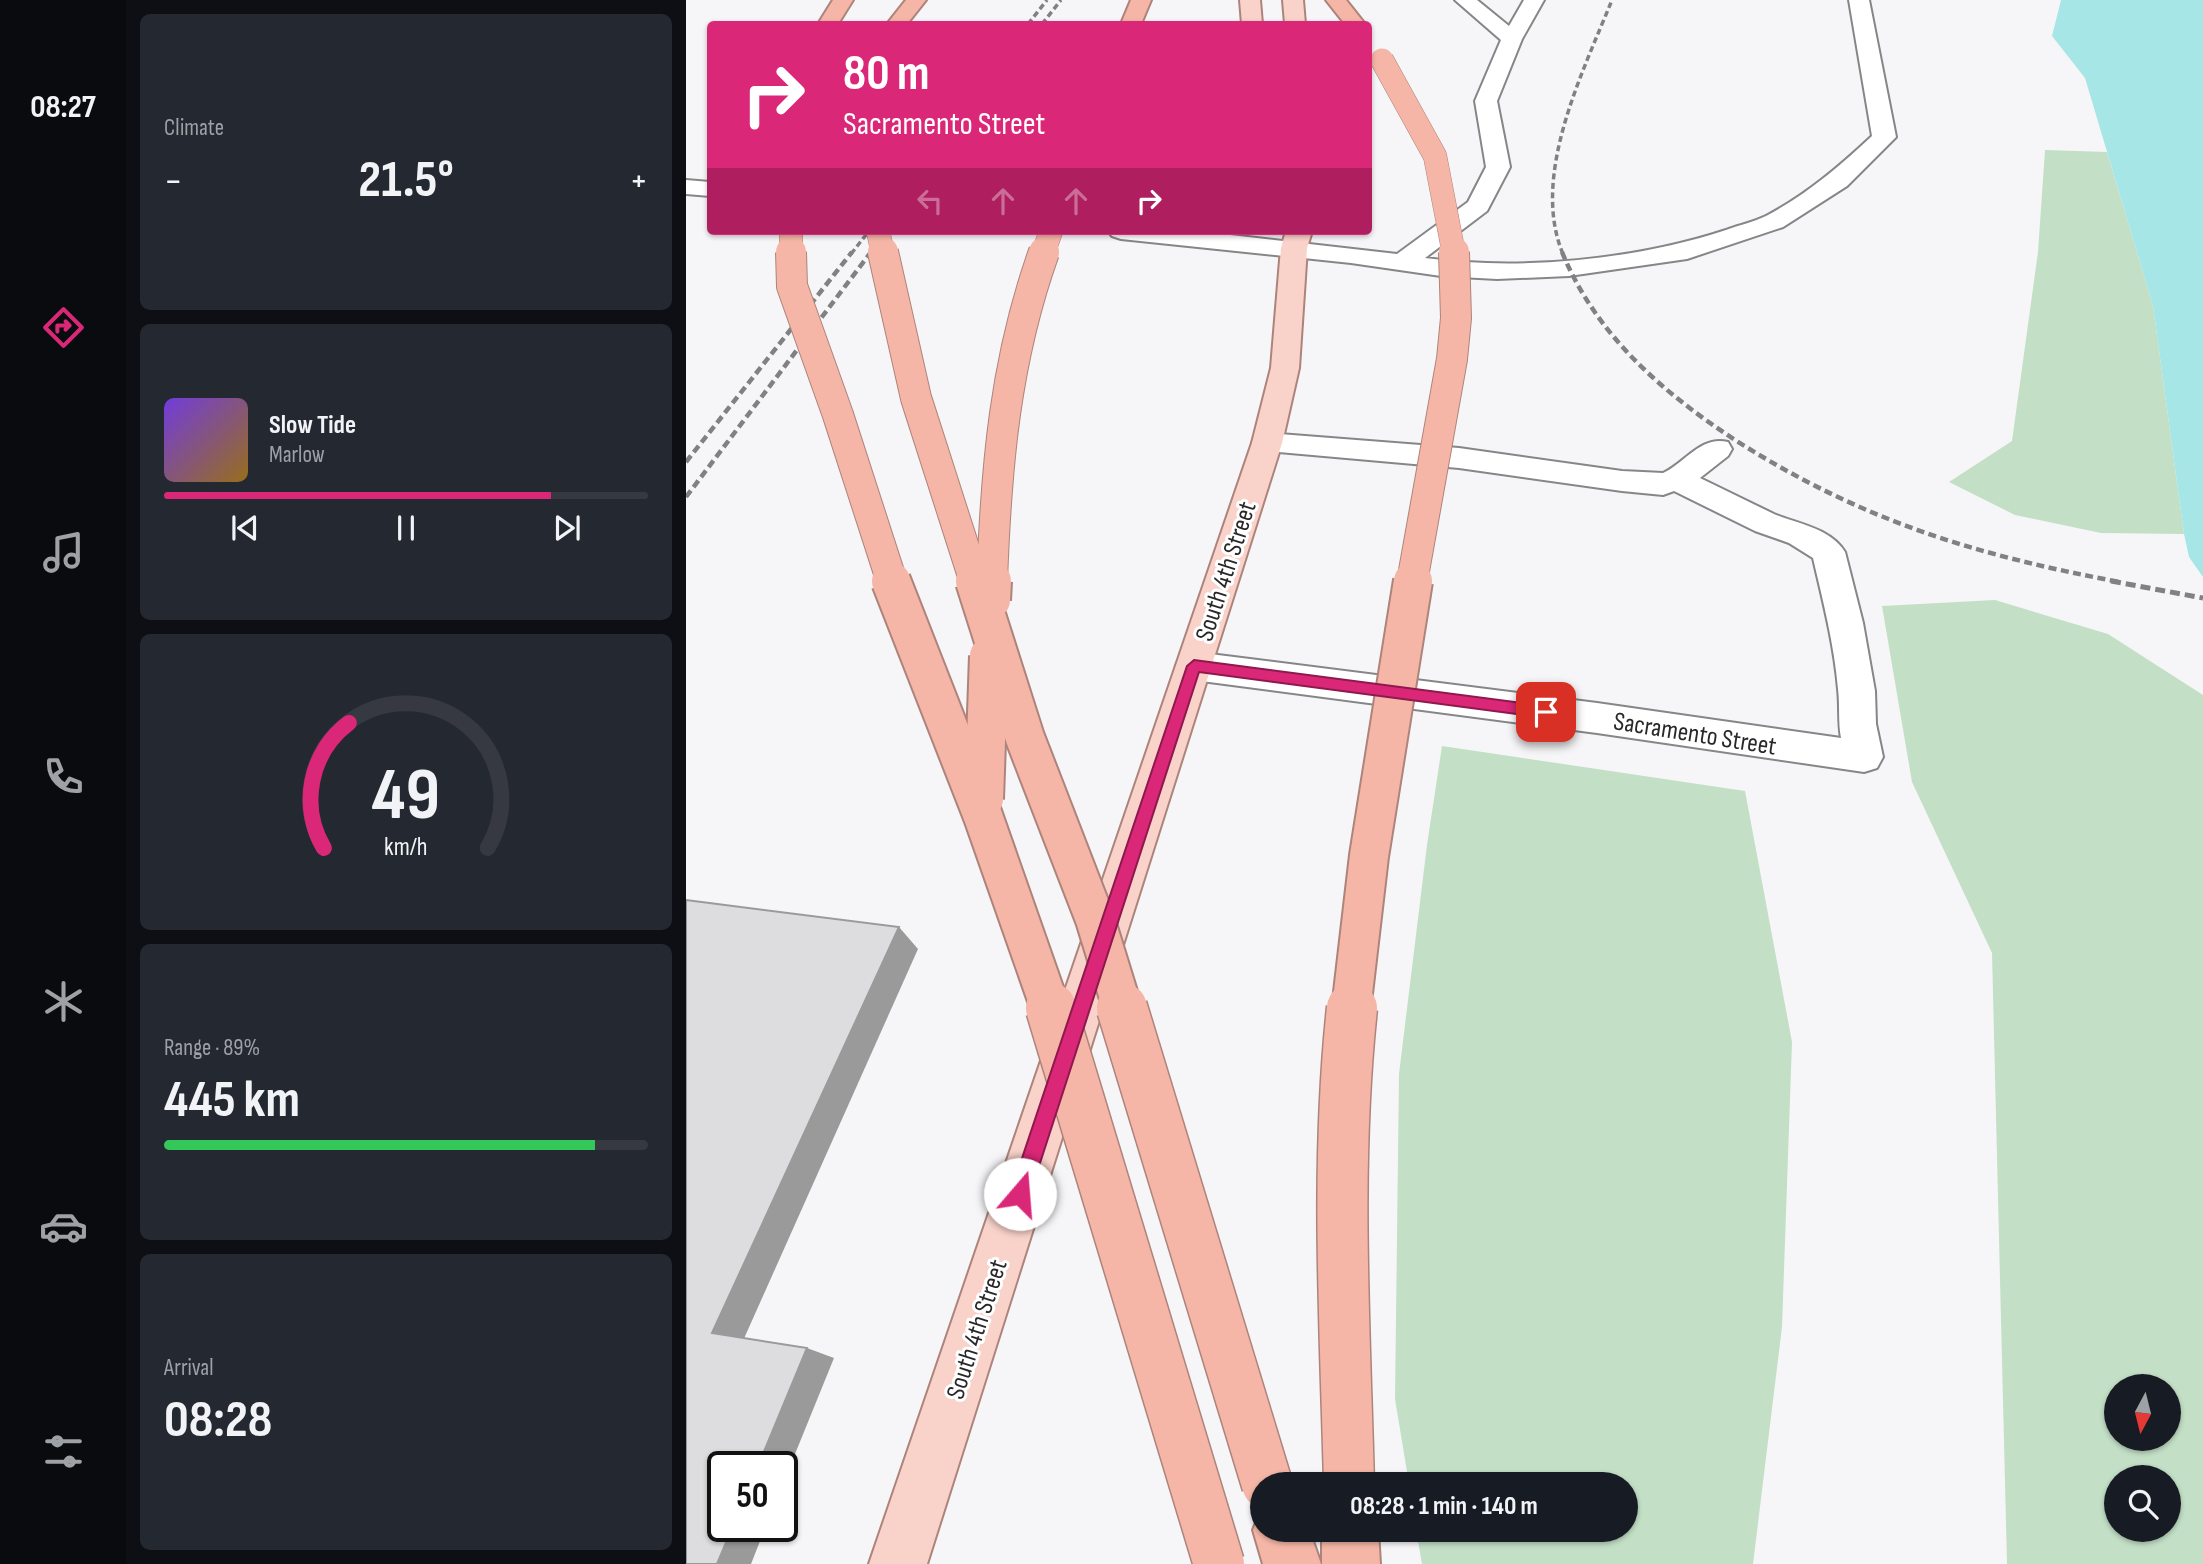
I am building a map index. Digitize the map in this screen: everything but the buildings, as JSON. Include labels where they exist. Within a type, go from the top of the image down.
[{"type":"highway","points":[[818,21],[829,0]]},
{"type":"highway","points":[[830,21],[843,0]]},
{"type":"highway","points":[[885,21],[893,0]]},
{"type":"highway","points":[[899,21],[916,0]]},
{"type":"highway","points":[[1131,21],[1141,0]]},
{"type":"highway","points":[[1336,0],[1353,21]]},
{"type":"highway","points":[[1349,1472],[1343,1187],[1350,1024],[1381,758],[1452,359],[1456,318],[1455,257],[1434,156],[1375,51]]},
{"type":"highway","points":[[791,235],[792,286],[838,415],[880,552],[983,816],[1053,1014],[1219,1564]]},
{"type":"highway","points":[[879,235],[916,398],[1025,738],[1095,919],[1263,1472]]},
{"type":"highway","points":[[983,816],[993,520],[1002,423],[1022,317],[1050,235]]},
{"type":"highway","points":[[1285,1542],[1292,1564]]},
{"type":"highway","points":[[1350,1542],[1350,1564]]},
{"type":"main road","points":[[1250,0],[1252,21]]},
{"type":"main road","points":[[1293,0],[1296,21]]},
{"type":"main road","name":"South 4th Street","points":[[898,1564],[1268,443],[1285,368],[1294,237]]},
{"type":"street","points":[[1465,0],[1512,39]]},
{"type":"street","points":[[1401,262],[1478,206],[1498,167],[1486,101],[1512,39],[1534,0]]},
{"type":"street","points":[[1236,235],[1294,237],[1401,262],[1497,271],[1569,268],[1687,251],[1774,222],[1838,181],[1884,136],[1859,0]]},
{"type":"street","points":[[686,187],[707,189]]},
{"type":"street","points":[[1268,443],[1458,458],[1622,481],[1663,484],[1677,480],[1717,449]]},
{"type":"street","name":"Sacramento Street","points":[[1194,666],[1597,718],[1864,757],[1857,724],[1857,691],[1846,623],[1828,552],[1801,535],[1766,523],[1677,480]]},
{"type":"green space","points":[[2045,150],[2107,152],[2153,306],[2184,534],[2101,533],[2015,515],[1949,482],[2012,441],[2038,252]]},
{"type":"green space","points":[[1995,600],[2108,634],[2203,695],[2203,1564],[2007,1564],[1992,953],[1912,782],[1882,606]]},
{"type":"green space","points":[[1442,746],[1745,791],[1792,1042],[1782,1327],[1753,1564],[1422,1564],[1418,1542],[1638,1542],[1638,1472],[1407,1472],[1395,1399],[1399,1074]]},
{"type":"water","points":[[2061,0],[2203,0],[2203,577],[2189,557],[2184,534],[2153,306],[2085,78],[2052,36]]},
{"type":"railway","points":[[1030,21],[1047,0]]},
{"type":"railway","points":[[1044,21],[1061,0]]},
{"type":"railway","points":[[1563,254],[1554,224],[1556,158],[1575,91],[1612,0]]},
{"type":"railway","points":[[851,254],[866,235]]},
{"type":"railway","points":[[869,254],[883,235]]},
{"type":"railway","points":[[686,462],[852,252]]},
{"type":"railway","points":[[686,497],[871,252]]},
{"type":"railway","points":[[1562,252],[1593,310],[1634,359],[1708,422],[1782,468],[1828,492],[1920,531],[2016,560],[2120,582]]},
{"type":"railway","points":[[2111,581],[2203,598]]},
{"type":"route","points":[[1020,1194],[1194,666],[1546,712]]}]
